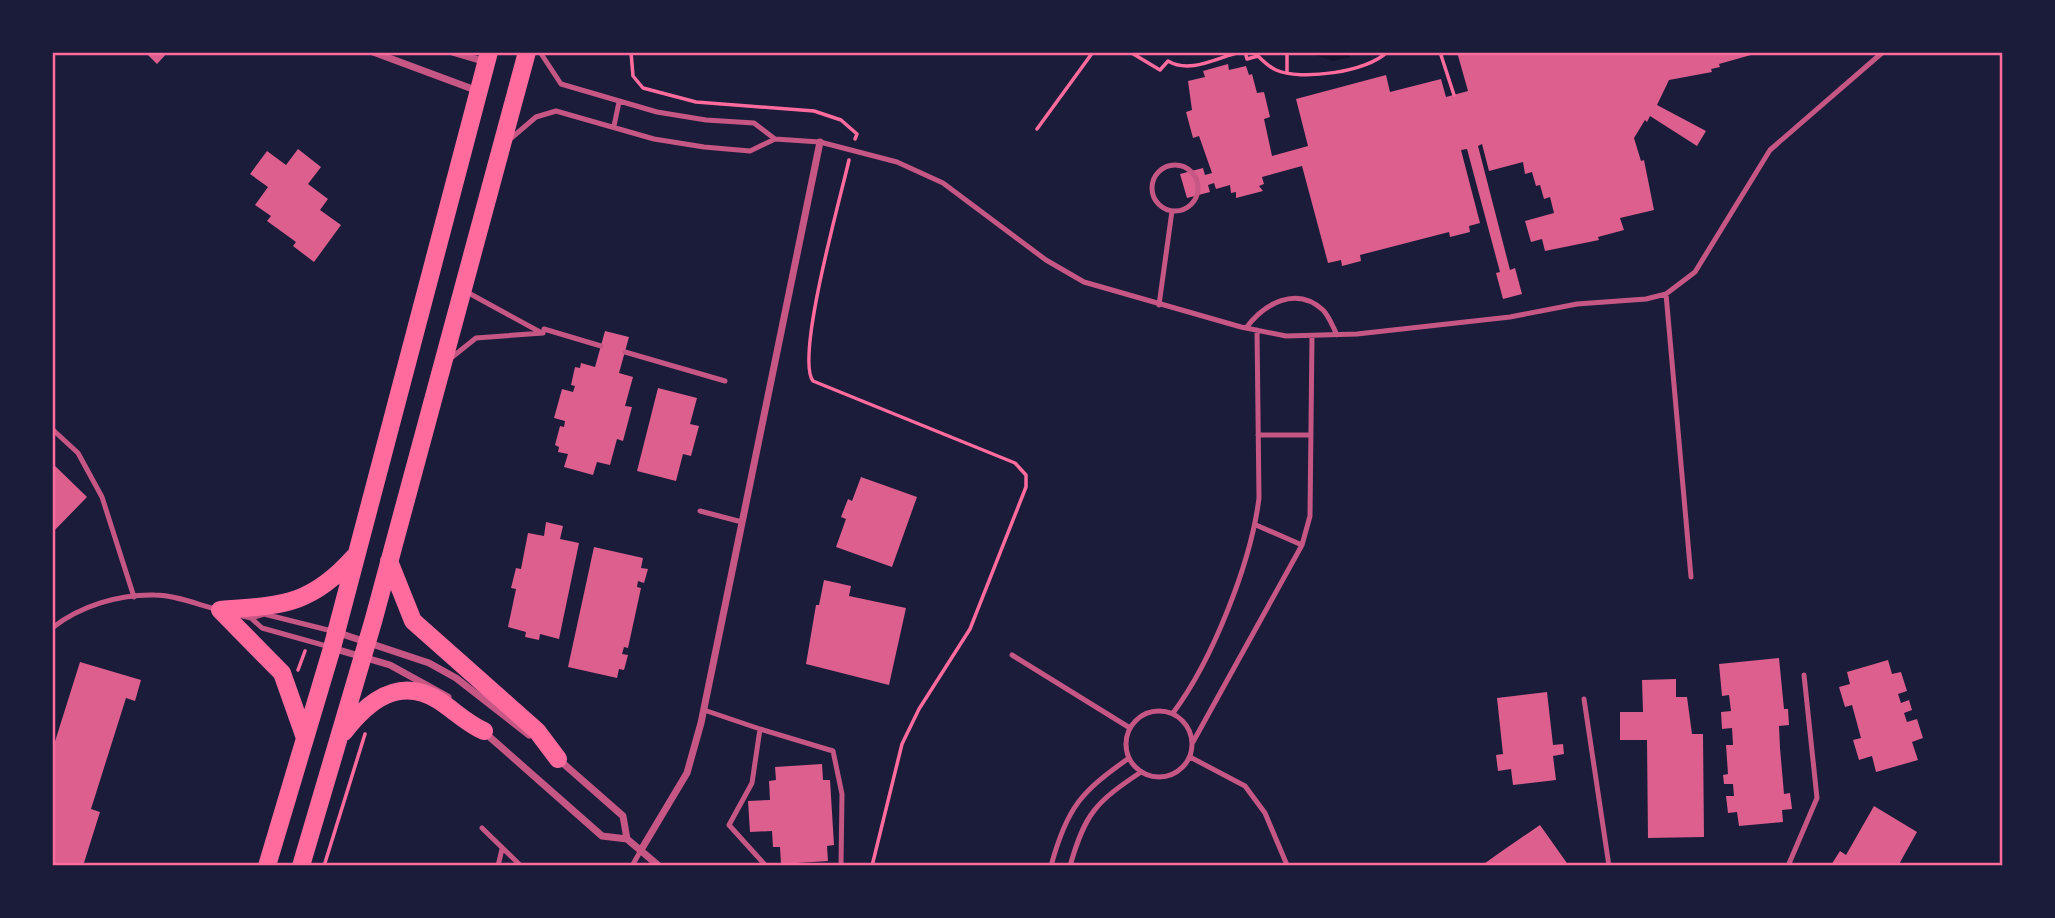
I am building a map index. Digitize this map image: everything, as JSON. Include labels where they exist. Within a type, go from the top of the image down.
[{"type":"highway","points":[[301,866],[389,561],[527,52]]},
{"type":"highway","points":[[267,866],[334,640],[488,57]]},
{"type":"highway","points":[[220,610],[295,601],[318,591],[357,553]]},
{"type":"highway","points":[[389,561],[413,621],[537,731],[558,759]]},
{"type":"highway","points":[[220,610],[282,673],[305,739]]},
{"type":"highway","points":[[338,740],[374,699],[385,694],[409,691],[431,696],[466,723],[484,731]]},
{"type":"street","points":[[373,52],[478,92]]},
{"type":"street","points":[[452,52],[488,57]]},
{"type":"street","points":[[641,850],[687,773],[704,709],[820,142]]},
{"type":"street","points":[[334,640],[364,650],[429,663],[456,678],[558,759],[623,816],[627,839]]},
{"type":"street","points":[[334,640],[364,650],[440,691],[602,836],[627,839],[659,866]]},
{"type":"lane","points":[[540,52],[561,84],[619,102],[706,120],[754,123],[775,139]]},
{"type":"lane","points":[[501,147],[536,117],[556,111],[614,125],[654,139],[750,151],[775,139],[820,142],[897,162],[943,183],[1046,260],[1084,282],[1246,328],[1286,336],[1337,335],[1510,317],[1577,304],[1646,299],[1666,294],[1695,272],[1770,150],[1882,52]]},
{"type":"lane","points":[[614,125],[619,102]]},
{"type":"lane","points":[[1174,165],[1192,171],[1198,187],[1192,203],[1185,209],[1172,211],[1160,205],[1152,190],[1157,173],[1174,165]]},
{"type":"lane","points":[[1159,304],[1172,211]]},
{"type":"lane","points":[[443,366],[476,338],[543,333],[463,290]]},
{"type":"lane","points":[[1666,294],[1691,577]]},
{"type":"lane","points":[[1246,328],[1269,303],[1290,299],[1311,302],[1325,312],[1337,335]]},
{"type":"lane","points":[[544,329],[601,346]]},
{"type":"lane","points":[[1173,713],[1187,694],[1218,633],[1256,525],[1259,498],[1256,330]]},
{"type":"lane","points":[[1193,742],[1187,725],[1173,713],[1152,711],[1140,716],[1126,738],[1129,758],[1141,772],[1153,777],[1166,777],[1178,772],[1190,757],[1193,742],[1302,545],[1310,516],[1312,335]]},
{"type":"lane","points":[[625,352],[725,381]]},
{"type":"lane","points":[[52,429],[78,453],[103,497],[134,597]]},
{"type":"lane","points":[[1258,435],[1311,435]]},
{"type":"lane","points":[[700,511],[742,522]]},
{"type":"lane","points":[[1256,525],[1302,545]]},
{"type":"lane","points":[[52,628],[68,616],[106,601],[156,594],[251,618],[262,628],[334,640]]},
{"type":"lane","points":[[251,618],[264,614],[334,640]]},
{"type":"lane","points":[[1012,655],[1130,728]]},
{"type":"lane","points":[[1787,866],[1817,798],[1804,675]]},
{"type":"lane","points":[[1584,699],[1609,866]]},
{"type":"lane","points":[[704,709],[832,751],[842,794],[841,866]]},
{"type":"lane","points":[[760,729],[752,783],[729,825],[766,866]]},
{"type":"lane","points":[[1190,757],[1245,786],[1265,813],[1287,865]]},
{"type":"lane","points":[[1051,866],[1060,835],[1075,804],[1091,785],[1129,758]]},
{"type":"lane","points":[[1070,866],[1090,813],[1109,794],[1141,772]]},
{"type":"lane","points":[[482,828],[521,866]]},
{"type":"lane","points":[[498,866],[502,849]]},
{"type":"lane","points":[[632,866],[641,850]]},
{"type":"path","points":[[631,52],[633,76],[643,88],[696,102],[814,111],[841,120],[857,134],[809,333],[808,375],[813,381],[1015,463],[1026,475],[1026,487],[970,629],[919,709],[902,744],[872,866]]},
{"type":"path","points":[[1037,129],[1093,52]]},
{"type":"path","points":[[1133,53],[1160,70],[1168,61],[1180,68],[1189,68],[1242,52],[1247,59],[1258,56],[1274,69],[1287,72],[1349,72],[1382,58],[1387,52]]},
{"type":"path","points":[[1287,52],[1287,72]]},
{"type":"path","points":[[1440,52],[1454,95]]},
{"type":"path","points":[[324,866],[367,730]]},
{"type":"shaded area","points":[[1350,52],[1350,57],[1333,61],[1309,53]]},
{"type":"building","points":[[145,52],[168,52],[157,64]]},
{"type":"building","points":[[1457,52],[1758,53],[1719,64],[1720,67],[1711,69],[1712,72],[1669,80],[1657,105],[1706,131],[1697,146],[1650,116],[1647,122],[1645,120],[1634,138],[1641,161],[1644,160],[1654,210],[1620,218],[1624,230],[1598,237],[1599,240],[1545,251],[1542,239],[1531,242],[1525,221],[1554,213],[1550,197],[1544,199],[1532,172],[1525,174],[1523,162],[1489,171],[1482,144],[1478,146],[1510,270],[1515,268],[1522,294],[1503,299],[1496,273],[1500,272],[1467,149],[1461,150],[1480,223],[1469,226],[1470,232],[1450,237],[1449,232],[1360,255],[1361,261],[1342,266],[1341,260],[1328,263],[1302,166],[1262,177],[1264,184],[1259,186],[1263,191],[1236,198],[1236,192],[1231,193],[1230,185],[1216,189],[1214,183],[1208,185],[1210,192],[1187,198],[1180,174],[1203,168],[1205,175],[1212,173],[1199,136],[1193,138],[1186,112],[1192,110],[1188,81],[1205,77],[1203,71],[1228,64],[1229,70],[1246,66],[1249,75],[1252,74],[1257,93],[1264,92],[1270,117],[1264,119],[1272,156],[1308,146],[1296,99],[1386,75],[1390,92],[1441,79],[1446,97],[1468,91]]},
{"type":"building","points":[[298,149],[321,167],[308,184],[328,199],[320,210],[341,225],[314,262],[293,246],[296,242],[267,221],[271,216],[255,205],[268,187],[250,174],[267,151],[286,165]]},
{"type":"building","points":[[605,331],[629,337],[619,373],[633,377],[625,406],[632,407],[623,441],[617,439],[610,465],[597,462],[593,475],[564,467],[568,454],[558,452],[559,447],[555,445],[560,426],[564,427],[565,421],[554,418],[562,389],[573,392],[575,386],[571,385],[575,367],[580,368],[581,363],[595,367]]},
{"type":"building","points":[[658,388],[697,398],[690,424],[699,426],[691,456],[683,454],[676,481],[637,471]]},
{"type":"building","points":[[52,463],[87,497],[52,533]]},
{"type":"building","points":[[861,477],[917,497],[892,567],[836,547],[846,519],[841,517],[848,499],[852,501]]},
{"type":"building","points":[[546,522],[563,526],[560,539],[579,543],[559,639],[540,634],[539,640],[525,637],[526,632],[508,627],[516,589],[511,588],[516,568],[521,569],[528,533],[544,536]]},
{"type":"building","points":[[594,547],[643,558],[641,568],[648,569],[644,583],[638,581],[637,587],[641,588],[628,648],[624,647],[622,654],[628,655],[624,670],[619,669],[617,678],[568,667]]},
{"type":"building","points":[[824,580],[851,586],[849,596],[906,608],[889,685],[806,664],[816,605],[819,605]]},
{"type":"building","points":[[1779,658],[1784,709],[1788,709],[1789,725],[1779,726],[1780,748],[1784,794],[1790,793],[1792,809],[1782,810],[1783,822],[1739,826],[1737,812],[1728,813],[1726,796],[1734,796],[1733,784],[1724,784],[1723,775],[1728,774],[1726,745],[1733,745],[1732,728],[1722,729],[1721,712],[1731,711],[1729,695],[1722,696],[1719,664]]},
{"type":"building","points":[[1888,660],[1892,674],[1901,672],[1907,691],[1898,694],[1901,703],[1909,700],[1912,710],[1904,713],[1907,722],[1917,719],[1923,738],[1912,742],[1918,760],[1876,772],[1872,756],[1859,760],[1853,740],[1861,738],[1852,705],[1845,707],[1839,687],[1850,684],[1847,672]]},
{"type":"building","points":[[80,662],[141,680],[135,701],[126,698],[91,809],[100,812],[83,866],[52,866],[52,751]]},
{"type":"building","points":[[1676,679],[1676,697],[1687,697],[1692,734],[1703,734],[1704,837],[1648,838],[1647,740],[1620,740],[1620,712],[1643,712],[1642,680]]},
{"type":"building","points":[[1547,692],[1553,745],[1563,744],[1564,754],[1553,756],[1556,780],[1513,785],[1511,769],[1498,771],[1496,755],[1503,754],[1497,698]]},
{"type":"building","points":[[822,764],[823,780],[830,780],[834,845],[827,846],[828,861],[781,864],[780,847],[773,847],[772,831],[750,832],[748,801],[770,800],[769,781],[776,780],[775,767]]},
{"type":"building","points":[[1874,806],[1917,832],[1898,866],[1831,865],[1840,851],[1846,855]]},
{"type":"building","points":[[1540,825],[1569,866],[1481,866],[1502,851]]}]
